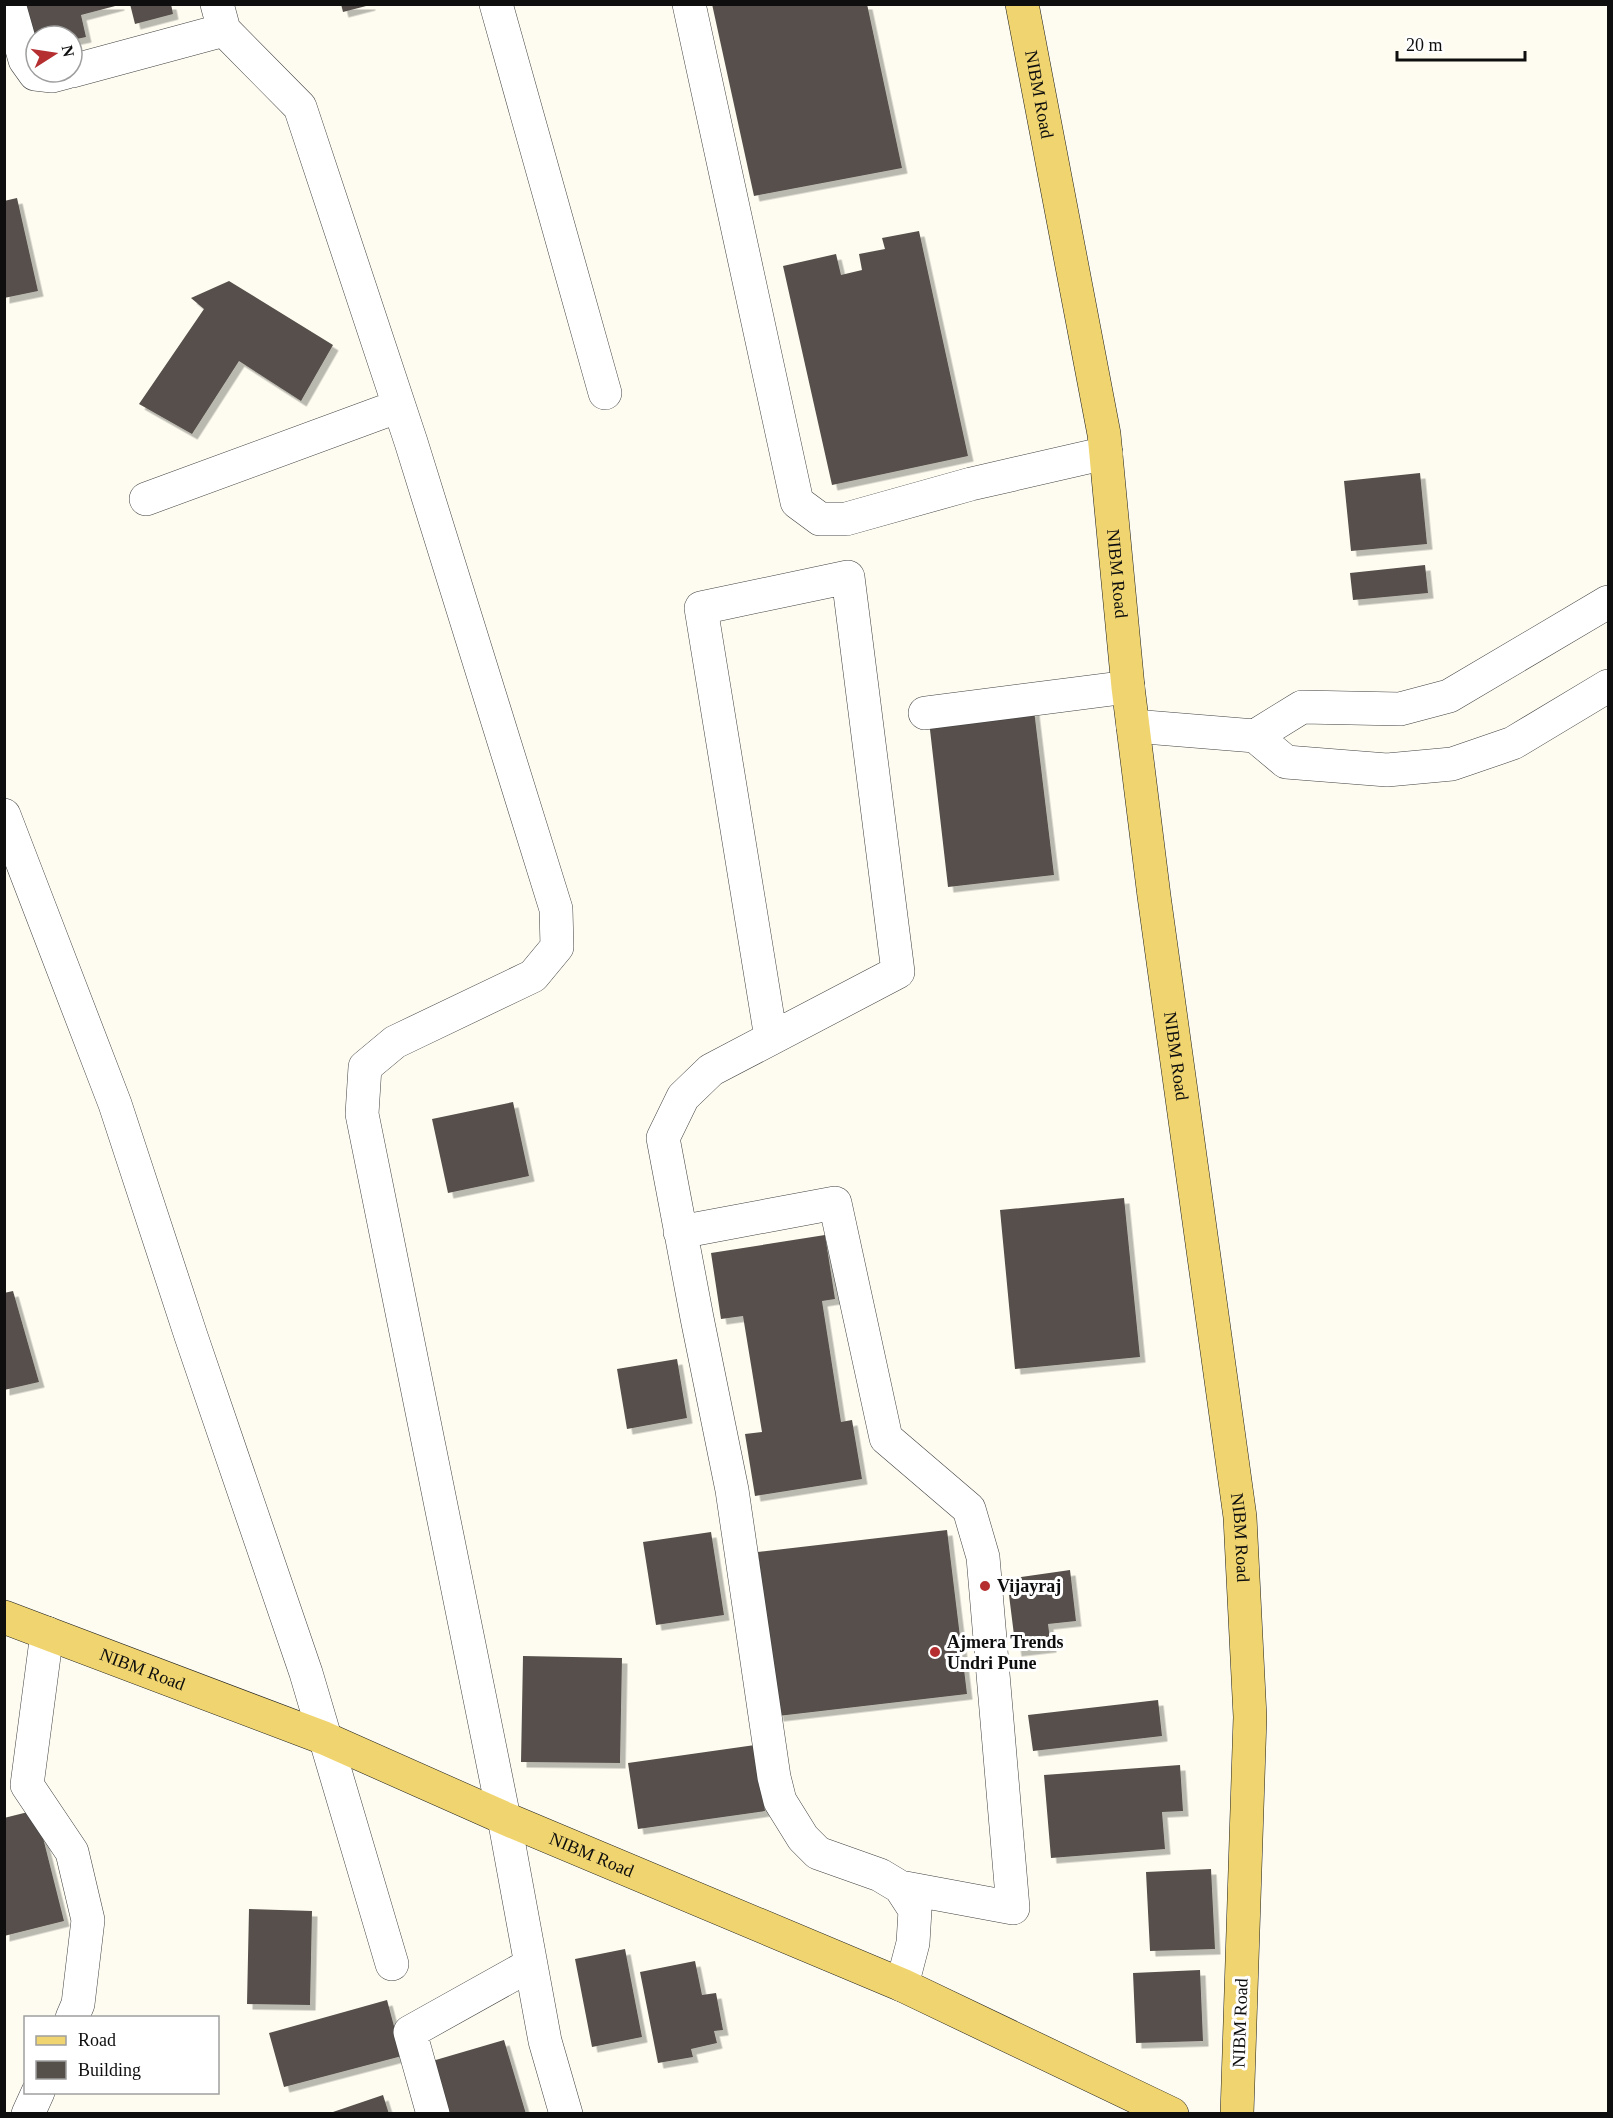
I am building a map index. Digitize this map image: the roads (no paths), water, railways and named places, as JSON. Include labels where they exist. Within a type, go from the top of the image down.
[{"type":"main road","name":"NIBM Road","points":[[1022,4],[1100,411],[1128,687],[1154,896],[1240,1517],[1250,1717],[1237,2114]]},
{"type":"main road","name":"NIBM Road","points":[[4,1617],[324,1738],[504,1818],[902,1985],[1172,2114]]},
{"type":"street","points":[[9,4],[24,56]]},
{"type":"street","points":[[496,4],[605,393]]},
{"type":"street","points":[[689,4],[797,502],[819,519],[846,519],[971,484],[1106,453]]},
{"type":"street","points":[[84,67],[220,17],[300,108],[399,406],[556,909],[557,947],[533,976],[395,1042],[365,1067],[362,1114],[504,1818],[545,2041],[566,2114]]},
{"type":"street","points":[[147,499],[399,406]]},
{"type":"street","points":[[680,1232],[835,1203],[886,1438],[969,1509],[983,1557],[1013,1908],[900,1887],[880,1875],[818,1853],[804,1838],[780,1801],[774,1777],[732,1490],[680,1232],[663,1138],[683,1097],[711,1070],[898,972],[848,577],[701,608],[771,1038]]},
{"type":"street","points":[[1255,736],[1302,706],[1400,709],[1449,696],[1608,602]]},
{"type":"street","points":[[1133,726],[1255,736],[1286,762],[1387,770],[1452,764],[1514,743],[1608,686]]},
{"type":"street","points":[[925,713],[1128,687]]},
{"type":"street","points":[[4,815],[115,1104],[198,1358],[306,1673],[392,1964]]},
{"type":"street","points":[[47,1633],[27,1785],[72,1852],[88,1920],[78,2004],[73,2016]]},
{"type":"street","points":[[900,1887],[915,1910],[913,1943],[902,1985]]},
{"type":"street","points":[[433,2114],[410,2032],[531,1965]]},
{"type":"street","points":[[28,2114],[37,2094]]},
{"type":"place","name":"Vijayraj","points":[[985,1586]]},
{"type":"place","name":"Ajmera Trends Undri Pune","points":[[935,1652]]}]
